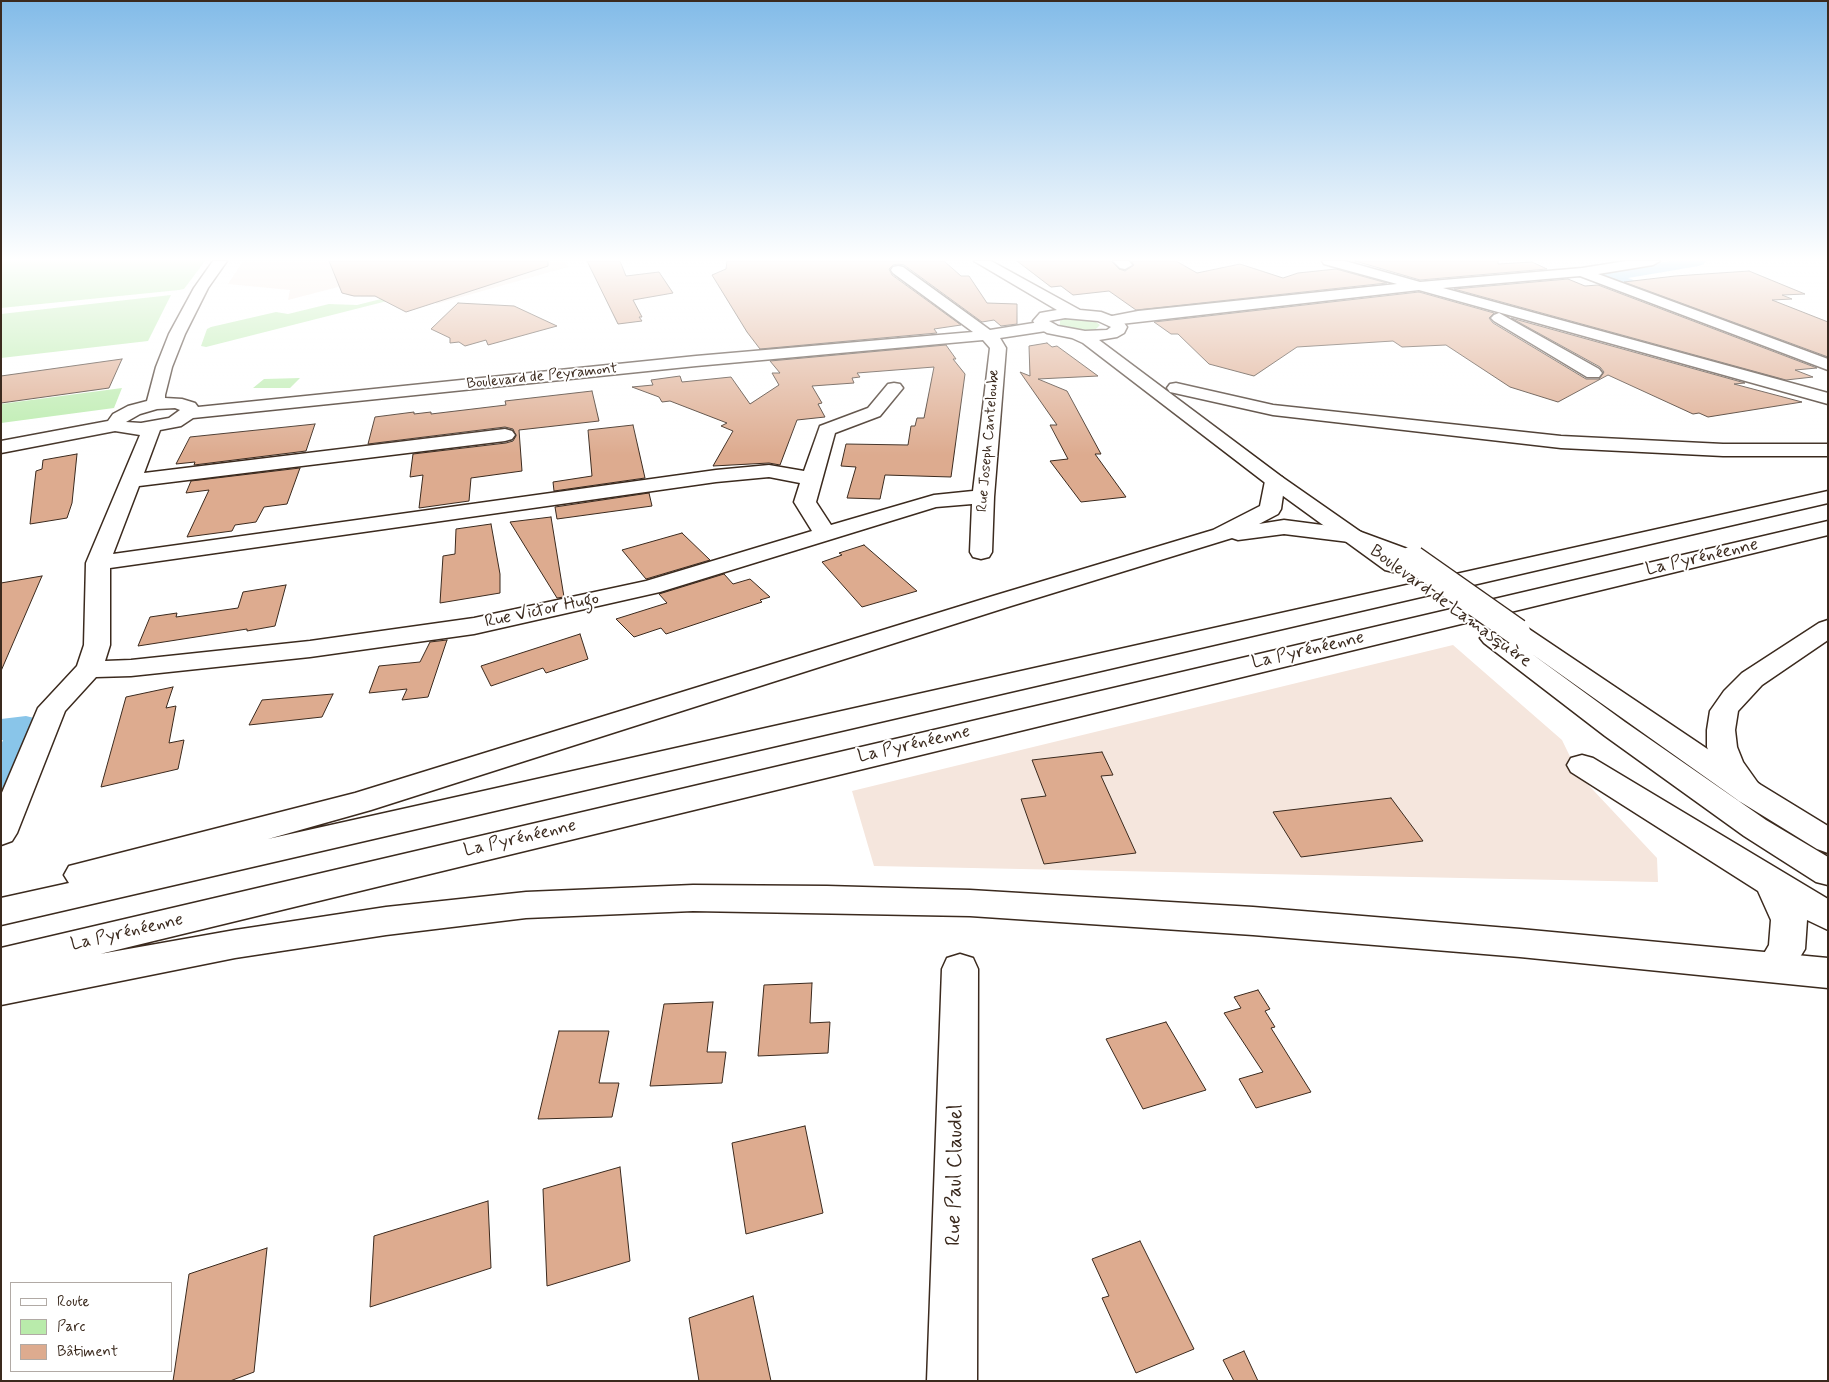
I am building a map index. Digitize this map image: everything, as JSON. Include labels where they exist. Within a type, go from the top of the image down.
[{"type":"main road","points":[[1,833],[52,708],[89,669],[97,646],[98,563],[131,481],[154,416],[156,395],[164,366],[182,325]]},
{"type":"main road","points":[[974,325],[987,335]]},
{"type":"main road","name":"Boulevard de Peyramont","points":[[154,416],[174,422],[188,413],[696,361],[987,335],[1026,325]]},
{"type":"main road","points":[[1049,325],[1053,330],[1078,335],[1115,325]]},
{"type":"main road","points":[[1107,325],[1111,327]]},
{"type":"main road","points":[[1512,325],[1593,373]]},
{"type":"main road","points":[[1561,325],[1828,399]]},
{"type":"main road","points":[[1723,325],[1828,365]]},
{"type":"main road","points":[[1111,327],[1109,338],[1111,342],[1331,497]]},
{"type":"main road","name":"Rue Joseph Canteloube","points":[[981,552],[983,497],[998,348],[987,335]]},
{"type":"main road","name":"Boulevard de Lamasquère","points":[[1078,335],[1089,340],[1275,481],[1358,528],[1505,635],[1828,841]]},
{"type":"main road","points":[[826,535],[805,502],[827,430],[874,412],[894,388]]},
{"type":"main road","points":[[1176,388],[1273,410],[1561,442],[1723,450],[1828,450]]},
{"type":"main road","points":[[1,447],[118,425],[131,429],[154,416]]},
{"type":"main road","points":[[131,481],[505,435]]},
{"type":"main road","points":[[98,563],[716,476],[768,471],[812,479]]},
{"type":"main road","points":[[1221,535],[1270,509],[1275,481]]},
{"type":"main road","name":"Rue Victor Hugo","points":[[89,669],[131,668],[310,649],[474,626],[651,587],[934,501],[983,497]]},
{"type":"main road","name":"La Pyrénéenne","points":[[1,912],[1828,497]]},
{"type":"main road","points":[[1,894],[244,834],[360,802],[992,604],[1221,535],[1284,527],[1358,528]]},
{"type":"main road","name":"La Pyrénéenne","points":[[1,963],[1828,528]]},
{"type":"main road","points":[[1750,793],[1729,765],[1722,748],[1720,730],[1724,711],[1734,697],[1752,679],[1828,628]]},
{"type":"main road","name":"Boulevard de Lamasquère","points":[[1505,635],[1615,729],[1754,828],[1828,873]]},
{"type":"main road","points":[[1582,765],[1771,883],[1828,916]]},
{"type":"main road","points":[[1771,883],[1789,920],[1787,949],[1774,967]]},
{"type":"main road","points":[[1,989],[235,944],[386,921],[526,905],[693,898],[970,903],[1252,921],[1510,942],[1828,973]]},
{"type":"main road","name":"Rue Paul Claudel","points":[[952,1381],[960,969]]},
{"type":"shaded area","points":[[1453,645],[1562,740],[1579,775],[1657,858],[1658,882],[874,866],[852,791]]},
{"type":"green space","points":[[1,325],[156,325],[148,341],[1,358]]},
{"type":"green space","points":[[291,325],[206,347],[201,346],[207,329],[211,327]]},
{"type":"green space","points":[[1061,325],[1100,325],[1096,329],[1086,331],[1068,329]]},
{"type":"green space","points":[[300,378],[290,388],[253,388],[264,379]]},
{"type":"green space","points":[[122,388],[114,408],[1,423],[1,404]]},
{"type":"building","points":[[435,325],[557,326],[488,345],[486,340],[465,346],[459,342],[450,343],[450,338],[431,329]]},
{"type":"building","points":[[743,325],[958,325],[934,329],[937,333],[760,349]]},
{"type":"building","points":[[1159,325],[1497,325],[1586,379],[1599,379],[1604,372],[1600,367],[1525,325],[1538,325],[1745,383],[1734,384],[1802,402],[1708,417],[1699,413],[1693,414],[1608,375],[1558,402],[1510,387],[1446,345],[1402,347],[1393,341],[1297,347],[1254,376],[1209,364],[1178,334],[1171,334]]},
{"type":"building","points":[[1587,325],[1705,325],[1817,368],[1795,370],[1813,377],[1786,380]]},
{"type":"building","points":[[1742,325],[1828,325],[1828,357]]},
{"type":"building","points":[[1047,343],[1052,347],[1057,346],[1098,376],[1038,379],[1067,391],[1101,454],[1095,454],[1126,497],[1081,502],[1050,461],[1068,459],[1050,425],[1057,425],[1020,372],[1030,376],[1029,346]]},
{"type":"building","points":[[946,345],[956,359],[953,359],[965,374],[951,477],[885,475],[880,499],[847,498],[856,467],[841,466],[846,444],[908,445],[911,426],[915,426],[917,418],[924,418],[934,367],[857,373],[860,377],[852,378],[854,383],[812,386],[822,403],[818,404],[825,417],[797,420],[780,465],[769,463],[713,466],[733,431],[721,426],[727,423],[670,401],[662,402],[659,397],[632,387],[653,385],[651,380],[680,376],[682,382],[731,377],[750,404],[779,385],[772,373],[780,373],[770,361]]},
{"type":"building","points":[[122,359],[109,388],[1,403],[1,376]]},
{"type":"building","points":[[592,391],[599,421],[519,430],[522,471],[471,478],[469,501],[419,508],[423,475],[410,477],[413,454],[506,443],[513,441],[516,436],[513,429],[505,427],[368,444],[375,417],[414,412],[414,414],[431,412],[431,414],[506,405],[505,401]]},
{"type":"building","points":[[315,424],[306,451],[194,465],[195,462],[176,464],[190,437]]},
{"type":"building","points":[[633,425],[645,478],[554,491],[553,482],[592,476],[588,430]]},
{"type":"building","points":[[77,454],[72,503],[67,518],[30,524],[36,471],[42,469],[43,460]]},
{"type":"building","points":[[300,468],[287,504],[264,507],[256,522],[235,525],[232,531],[187,537],[209,490],[186,493],[191,481]]},
{"type":"building","points":[[649,493],[652,506],[557,519],[555,507]]},
{"type":"building","points":[[551,517],[564,597],[557,598],[510,522]]},
{"type":"building","points":[[491,524],[500,574],[500,593],[440,603],[443,556],[455,554],[456,529]]},
{"type":"building","points":[[682,533],[710,560],[646,579],[622,550]]},
{"type":"building","points":[[864,545],[917,591],[862,607],[822,562],[842,555],[839,553]]},
{"type":"building","points":[[724,574],[733,584],[750,579],[770,597],[760,600],[762,602],[666,634],[661,628],[634,637],[616,619],[667,603],[659,594]]},
{"type":"building","points":[[42,576],[1,671],[1,583]]},
{"type":"building","points":[[286,585],[275,626],[138,646],[150,617],[177,613],[176,617],[238,608],[243,592]]},
{"type":"building","points":[[580,634],[588,659],[546,673],[543,668],[491,686],[481,666]]},
{"type":"building","points":[[447,640],[428,697],[402,700],[407,689],[369,693],[379,666],[420,662],[430,642]]},
{"type":"building","points":[[173,687],[166,708],[176,706],[169,743],[184,740],[178,769],[101,787],[126,697]]},
{"type":"building","points":[[333,694],[322,717],[249,725],[262,700]]},
{"type":"building","points":[[1102,752],[1113,775],[1101,776],[1136,853],[1044,864],[1021,799],[1046,796],[1032,760]]},
{"type":"building","points":[[1391,798],[1423,841],[1301,857],[1273,812]]},
{"type":"building","points":[[812,983],[810,1023],[830,1022],[828,1053],[758,1056],[764,985]]},
{"type":"building","points":[[1258,990],[1270,1009],[1265,1011],[1275,1027],[1271,1028],[1311,1092],[1256,1108],[1239,1079],[1263,1072],[1224,1013],[1241,1008],[1234,997]]},
{"type":"building","points":[[713,1002],[707,1052],[726,1052],[722,1083],[650,1086],[664,1004]]},
{"type":"building","points":[[1166,1022],[1206,1090],[1143,1109],[1106,1039]]},
{"type":"building","points":[[559,1031],[609,1031],[599,1083],[619,1083],[612,1117],[538,1119]]},
{"type":"building","points":[[805,1126],[823,1213],[746,1234],[732,1143]]},
{"type":"building","points":[[620,1167],[630,1261],[547,1286],[543,1189]]},
{"type":"building","points":[[488,1201],[491,1268],[370,1307],[374,1236]]},
{"type":"building","points":[[1140,1241],[1194,1349],[1136,1373],[1102,1298],[1109,1296],[1092,1259]]},
{"type":"building","points":[[267,1248],[254,1372],[230,1381],[173,1381],[189,1274]]},
{"type":"building","points":[[753,1296],[771,1381],[699,1381],[689,1318]]},
{"type":"building","points":[[1244,1351],[1258,1381],[1234,1381],[1223,1360]]},
{"type":"waterway","points":[[1738,325],[1773,339]]},
{"type":"waterway","points":[[1,730],[26,726],[1,783]]}]
